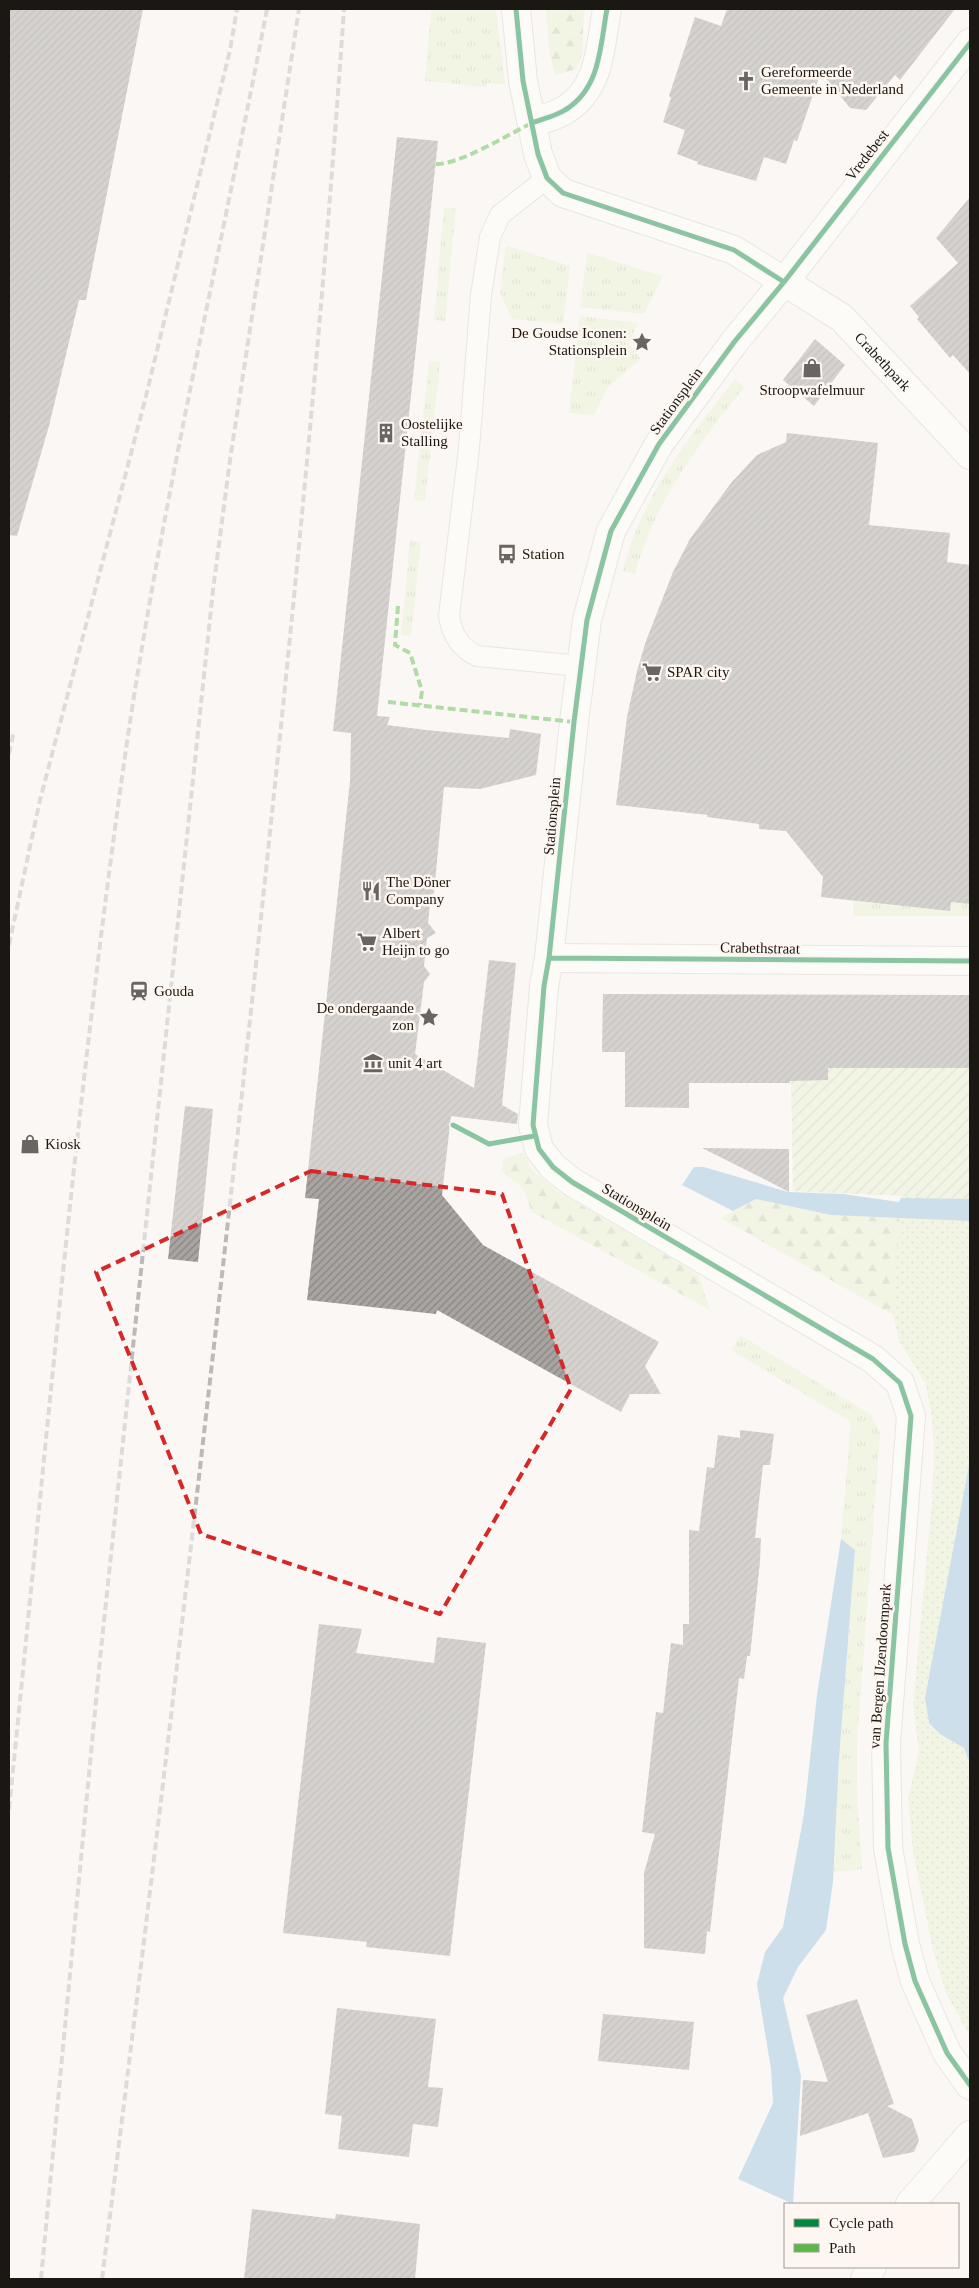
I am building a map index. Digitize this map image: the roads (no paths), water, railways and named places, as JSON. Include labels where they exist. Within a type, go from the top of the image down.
[{"type":"street","points":[[516,9],[523,81],[538,154],[547,178],[563,193],[734,250],[784,282]]},
{"type":"street","points":[[532,122],[565,111],[586,92],[596,72],[607,9]]},
{"type":"street","name":"Vredebest","points":[[784,282],[970,43]]},
{"type":"street","name":"Crabethpark","points":[[784,282],[842,318],[970,455]]},
{"type":"street","name":"Stationsplein","points":[[784,282],[735,341],[660,444],[611,531],[587,620],[550,958],[544,986],[533,1125],[539,1149],[553,1167],[572,1182],[873,1359],[900,1383],[911,1416],[907,1471]]},
{"type":"street","name":"Crabethstraat","points":[[550,958],[970,961]]},
{"type":"street","name":"van Bergen IJzendoornpark","points":[[907,1471],[886,1743],[888,1848],[905,1944],[915,1981],[947,2053],[970,2085]]},
{"type":"street","points":[[911,2203],[970,2135]]},
{"type":"lane","points":[[547,178],[500,215],[490,237],[481,295],[469,448],[449,616],[452,631],[457,640],[467,651],[478,656],[581,666]]},
{"type":"water","points":[[694,1167],[704,1167],[788,1192],[843,1194],[899,1202],[901,1198],[970,1199],[970,1221],[831,1215],[756,1199],[733,1211],[682,1185]]},
{"type":"water","points":[[970,1460],[970,1763],[964,1748],[940,1734],[929,1723],[925,1698]]},
{"type":"water","points":[[841,1539],[855,1550],[839,1759],[833,1882],[826,1930],[798,1967],[783,1998],[801,2076],[793,2203],[791,2203],[738,2179],[773,2103],[771,2069],[757,1984],[765,1952],[783,1927],[804,1814],[817,1695]]},
{"type":"railway","points":[[9,945],[40,800],[144,404],[230,50],[237,9]]},
{"type":"railway","points":[[9,1809],[48,1416],[90,1024],[124,763],[172,479],[267,9]]},
{"type":"railway","points":[[41,2279],[100,1659],[213,590],[230,460],[299,9]]},
{"type":"railway","points":[[102,2279],[188,1567],[252,999],[310,434],[344,9]]},
{"type":"railway","points":[[9,754],[14,731]]},
{"type":"place","name":"Gereformeerde Gemeente in Nederland","points":[[746,81]]},
{"type":"place","name":"De Goudse Iconen: Stationsplein","points":[[642,342]]},
{"type":"place","name":"Stroopwafelmuur","points":[[812,368]]},
{"type":"place","name":"Oostelijke Stalling","points":[[386,433]]},
{"type":"place","name":"Station","points":[[507,554]]},
{"type":"place","name":"SPAR city","points":[[652,672]]},
{"type":"place","name":"The Döner Company","points":[[371,891]]},
{"type":"place","name":"Albert Heijn to go","points":[[367,942]]},
{"type":"place","name":"Gouda","points":[[139,991]]},
{"type":"place","name":"De ondergaande zon","points":[[429,1017]]},
{"type":"place","name":"unit 4 art","points":[[373,1063]]},
{"type":"place","name":"Kiosk","points":[[30,1144]]}]
